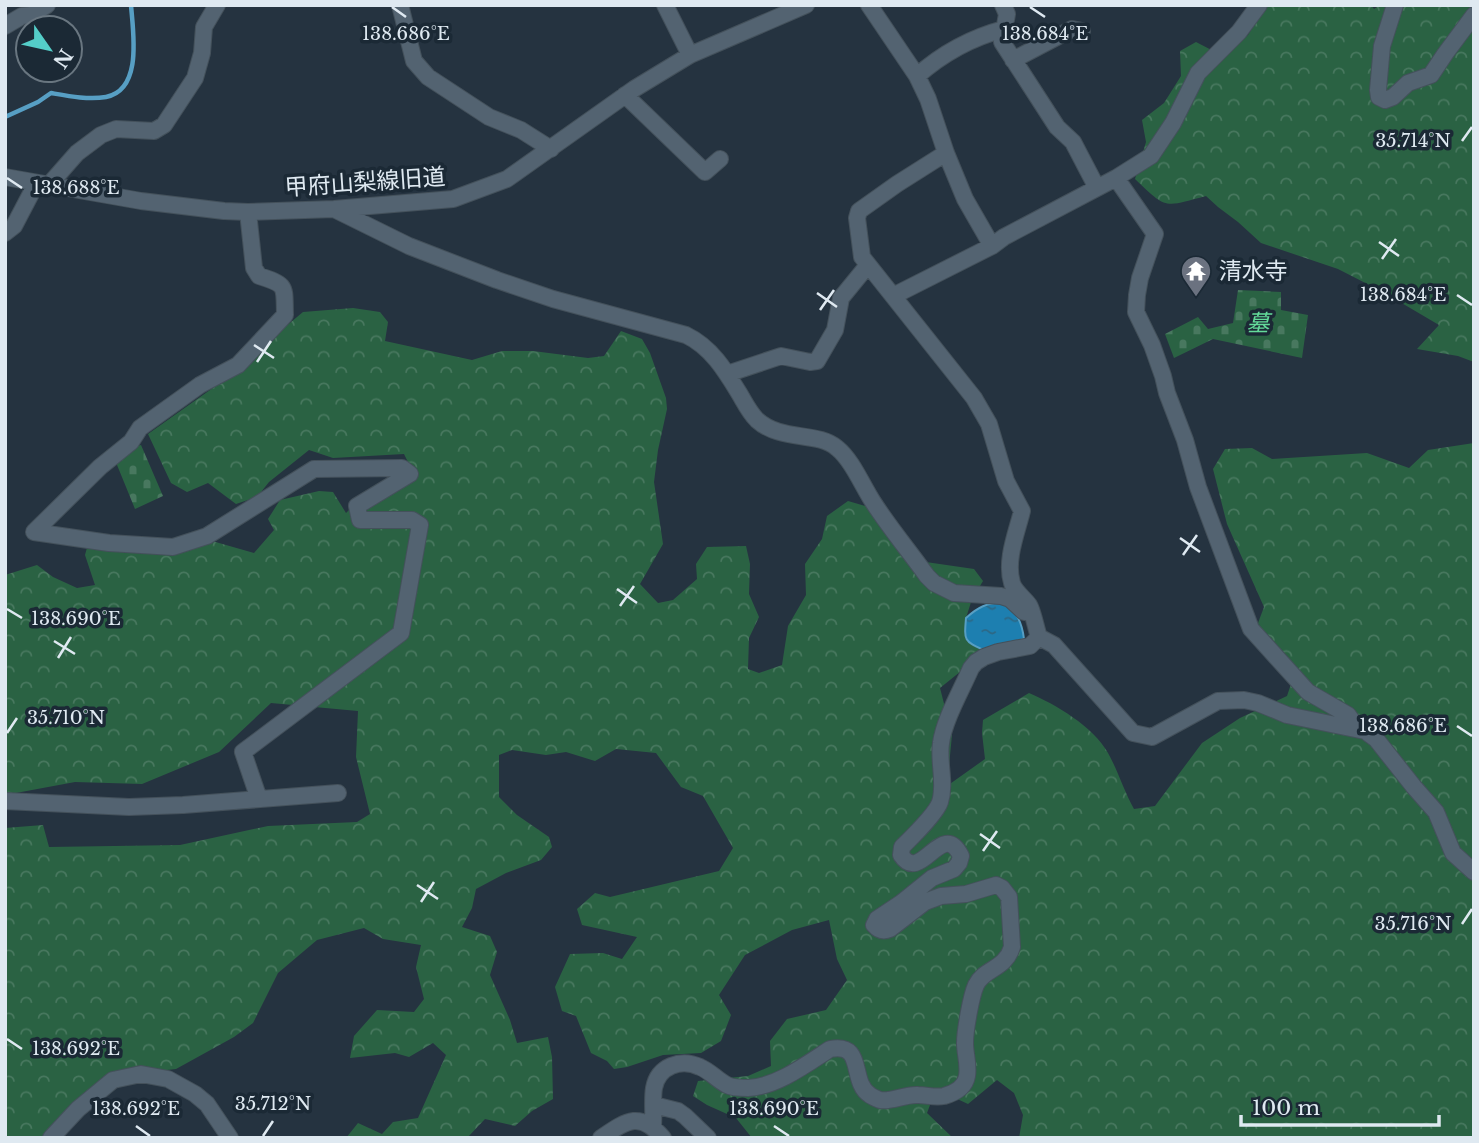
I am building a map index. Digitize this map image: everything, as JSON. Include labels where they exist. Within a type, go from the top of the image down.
[{"type":"street","points":[[5,26],[47,5]]},
{"type":"street","points":[[5,233],[42,185],[77,152],[101,135],[116,128],[154,131],[164,125],[195,78],[205,27],[217,5]]},
{"type":"street","points":[[400,5],[414,61],[428,77],[489,117],[521,130],[551,149]]},
{"type":"street","points":[[665,5],[690,55]]},
{"type":"street","name":"甲府山梨線旧道","points":[[5,177],[42,185],[224,211],[334,209],[453,200],[507,179],[672,64],[806,5]]},
{"type":"street","points":[[869,5],[928,99],[965,199],[992,246]]},
{"type":"street","points":[[1003,5],[1007,14],[1002,42],[1057,127],[1073,142],[1097,188]]},
{"type":"street","points":[[893,296],[992,246],[1151,156],[1173,123],[1198,73],[1239,32],[1259,5]]},
{"type":"street","points":[[1395,5],[1382,46],[1378,89],[1379,97],[1385,100],[1393,97],[1408,83],[1432,75],[1474,15]]},
{"type":"street","points":[[916,76],[954,48],[982,35],[1004,29]]},
{"type":"street","points":[[1013,60],[1072,29],[1082,31]]},
{"type":"street","points":[[625,95],[705,172],[720,159]]},
{"type":"street","points":[[946,153],[859,211],[857,218],[862,257],[974,398],[989,425],[1006,481],[1022,511],[1010,566],[1012,585],[1031,608],[1039,637],[1054,645],[1133,733],[1152,737],[1218,701],[1228,700],[1258,703],[1287,715],[1365,731],[1376,739],[1436,813],[1453,853],[1474,872]]},
{"type":"street","points":[[1116,178],[1155,234],[1140,278],[1136,312],[1152,345],[1185,440],[1198,487],[1251,629],[1308,692],[1348,715],[1358,729]]},
{"type":"street","points":[[334,209],[409,246],[497,280],[553,299],[698,340],[712,353],[752,414],[761,423],[771,429],[827,442],[837,448],[934,583],[954,593],[1010,599],[1033,621]]},
{"type":"street","points":[[248,212],[254,268],[259,276],[279,282],[284,288],[285,315],[238,365],[200,385],[140,428],[131,442],[100,467],[34,532],[109,543],[173,547],[207,536],[314,469],[402,468],[410,474],[357,506],[360,520],[412,520],[419,525],[401,633],[243,752],[259,799]]},
{"type":"street","points":[[727,374],[781,356],[817,361],[835,330],[841,298],[868,265]]},
{"type":"street","points":[[986,595],[990,588],[1012,585]]},
{"type":"street","points":[[658,1132],[654,1088],[658,1076],[670,1066],[688,1063],[699,1066],[732,1087],[755,1088],[779,1080],[830,1049],[837,1048],[851,1053],[855,1058],[864,1091],[879,1100],[916,1095],[944,1096],[962,1087],[967,1077],[966,1030],[976,986],[982,977],[1003,964],[1012,947],[1009,897],[996,885],[966,894],[941,896],[925,902],[890,929],[883,931],[874,925],[877,919],[932,878],[954,869],[959,863],[961,856],[958,850],[947,843],[940,845],[917,863],[910,864],[901,855],[902,847],[940,801],[941,740],[971,668],[984,657],[1030,646],[1039,637]]},
{"type":"street","points":[[5,801],[129,807],[338,793]]},
{"type":"street","points":[[51,1138],[78,1109],[113,1080],[141,1074],[168,1079],[195,1094],[207,1104],[230,1138]]},
{"type":"street","points":[[654,1105],[678,1111],[708,1138]]},
{"type":"street","points":[[601,1138],[626,1121],[633,1120],[658,1132]]},
{"type":"green space","points":[[1267,5],[1371,5],[1374,9],[1380,5],[1474,5],[1474,362],[1458,356],[1417,349],[1439,325],[1338,269],[1261,243],[1206,196],[1174,204],[1167,203],[1160,201],[1135,179],[1146,142],[1142,120],[1164,103],[1181,76],[1180,51],[1196,42],[1223,56],[1248,35]]},
{"type":"green space","name":"墓","points":[[1238,290],[1281,292],[1281,310],[1308,315],[1302,358],[1213,339],[1174,358],[1165,334],[1198,317],[1208,329],[1233,323]]},
{"type":"green space","points":[[353,308],[380,312],[388,322],[385,341],[472,360],[502,351],[533,351],[588,358],[604,356],[621,331],[642,339],[650,353],[666,398],[667,409],[654,482],[663,544],[640,584],[658,603],[673,600],[697,579],[696,564],[707,547],[746,546],[750,564],[749,594],[759,617],[749,638],[748,669],[759,673],[782,665],[788,626],[806,595],[805,564],[822,539],[827,516],[848,501],[872,508],[912,560],[974,569],[983,581],[972,599],[966,618],[986,651],[940,688],[952,735],[947,786],[985,759],[983,720],[1029,693],[1084,725],[1102,743],[1134,809],[1155,806],[1202,743],[1240,718],[1287,696],[1296,669],[1255,631],[1264,607],[1227,524],[1213,469],[1225,449],[1252,448],[1272,459],[1367,453],[1409,468],[1428,450],[1474,443],[1474,1138],[1019,1138],[1023,1115],[1014,1093],[997,1080],[968,1104],[936,1089],[927,1113],[953,1138],[752,1138],[736,1118],[693,1096],[698,1081],[748,1076],[771,1066],[770,1041],[787,1019],[826,1010],[847,980],[837,959],[829,920],[792,930],[745,955],[719,995],[731,1015],[721,1041],[701,1053],[663,1055],[614,1069],[607,1061],[591,1053],[576,1016],[562,1011],[555,987],[570,954],[603,953],[622,959],[637,937],[582,925],[577,909],[595,893],[610,897],[719,871],[733,848],[703,796],[681,787],[656,753],[616,749],[595,761],[566,752],[546,755],[512,750],[499,755],[499,797],[517,815],[549,837],[552,847],[541,860],[506,873],[476,889],[472,908],[462,927],[490,936],[497,952],[490,975],[517,1043],[548,1037],[552,1057],[553,1099],[532,1111],[515,1126],[485,1119],[467,1138],[346,1138],[358,1123],[382,1134],[393,1122],[418,1118],[446,1055],[433,1043],[409,1057],[395,1053],[350,1058],[354,1036],[377,1010],[414,1012],[424,999],[416,967],[421,945],[383,939],[364,928],[317,940],[278,973],[253,1023],[234,1037],[176,1069],[131,1074],[46,1138],[5,1138],[5,828],[43,825],[49,847],[180,845],[268,826],[357,822],[370,814],[356,757],[358,711],[271,703],[219,752],[142,784],[75,782],[5,795],[5,575],[37,565],[53,577],[77,588],[95,585],[85,555],[88,544],[212,541],[254,553],[274,530],[268,519],[280,500],[319,491],[333,492],[346,513],[372,487],[410,466],[404,454],[333,458],[309,450],[269,482],[257,497],[236,504],[208,483],[187,492],[171,483],[148,434],[241,368],[303,312]]},
{"type":"green space","points":[[141,445],[163,496],[135,509],[115,460],[130,448]]},
{"type":"water","points":[[1003,602],[1018,618],[1024,639],[986,651],[969,642],[965,632],[966,618],[983,606]]},
{"type":"waterway","points":[[5,117],[51,93],[92,98],[106,97],[118,92],[131,72],[134,44],[131,5]]},
{"type":"place","name":"清水寺","points":[[1196,298]]}]
